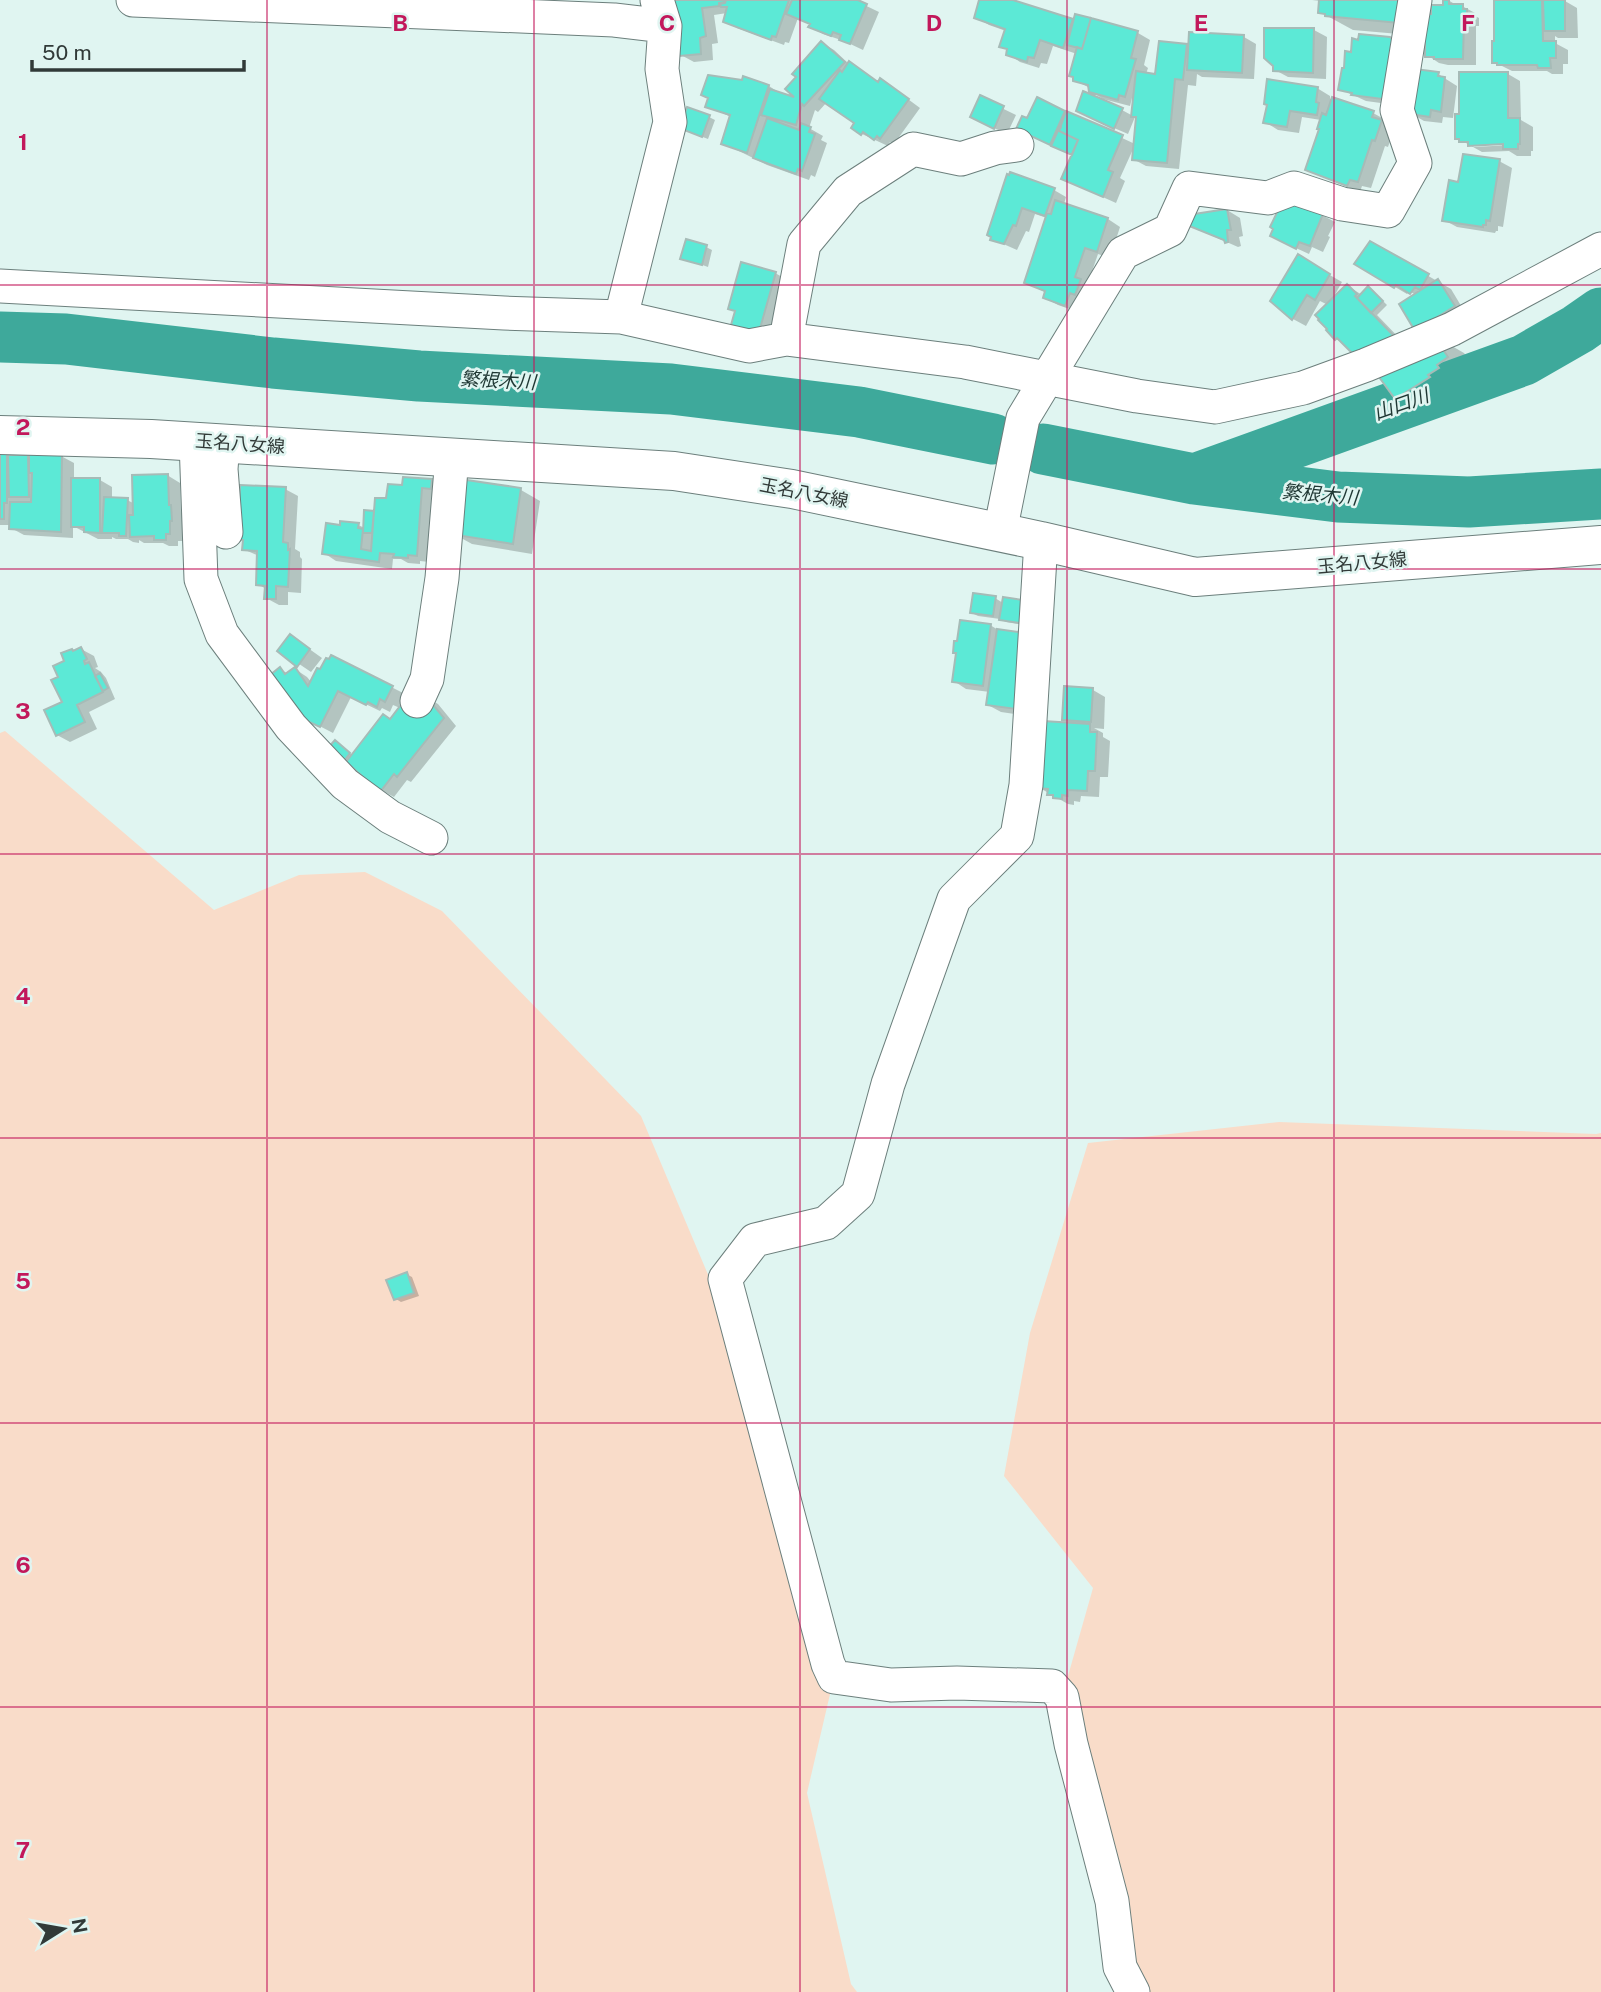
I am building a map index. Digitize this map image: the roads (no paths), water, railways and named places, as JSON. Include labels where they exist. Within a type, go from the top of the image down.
[{"type":"main road","name":"玉名八女線","points":[[0,436],[210,442],[674,471],[792,489],[1000,532],[1195,577],[1601,545]]},
{"type":"street","points":[[133,0],[614,20],[661,13],[662,68],[670,122],[621,317]]},
{"type":"street","points":[[1000,532],[1023,418],[1123,253],[1170,230],[1189,188],[1268,198],[1293,188],[1342,204],[1388,211],[1415,163],[1397,110],[1415,0]]},
{"type":"street","points":[[786,339],[804,244],[848,191],[913,149],[961,159],[995,148],[1017,145]]},
{"type":"street","points":[[0,286],[621,317],[749,346],[786,339],[965,362],[1137,396],[1215,407],[1303,388],[1366,365],[1451,329],[1601,249]]},
{"type":"street","points":[[210,442],[221,469],[226,532]]},
{"type":"street","points":[[210,442],[201,579],[222,634],[291,727],[345,784],[390,817],[431,838]]},
{"type":"street","points":[[416,701],[427,679],[442,578],[452,457]]},
{"type":"street","points":[[1041,541],[1026,785],[1017,835],[954,899],[888,1084],[858,1194],[826,1223],[755,1240],[725,1279],[828,1664],[834,1677],[891,1685],[957,1683],[1052,1686],[1062,1698],[1071,1744],[1112,1901],[1120,1968],[1133,1992]]},
{"type":"waterway","name":"山口川","points":[[1203,476],[1524,360],[1601,313]]},
{"type":"waterway","name":"繁根木川","points":[[0,337],[66,339],[273,363],[419,376],[671,389],[859,412],[993,439]]},
{"type":"waterway","name":"繁根木川","points":[[1043,449],[1194,479],[1338,497],[1469,502],[1601,494]]}]
